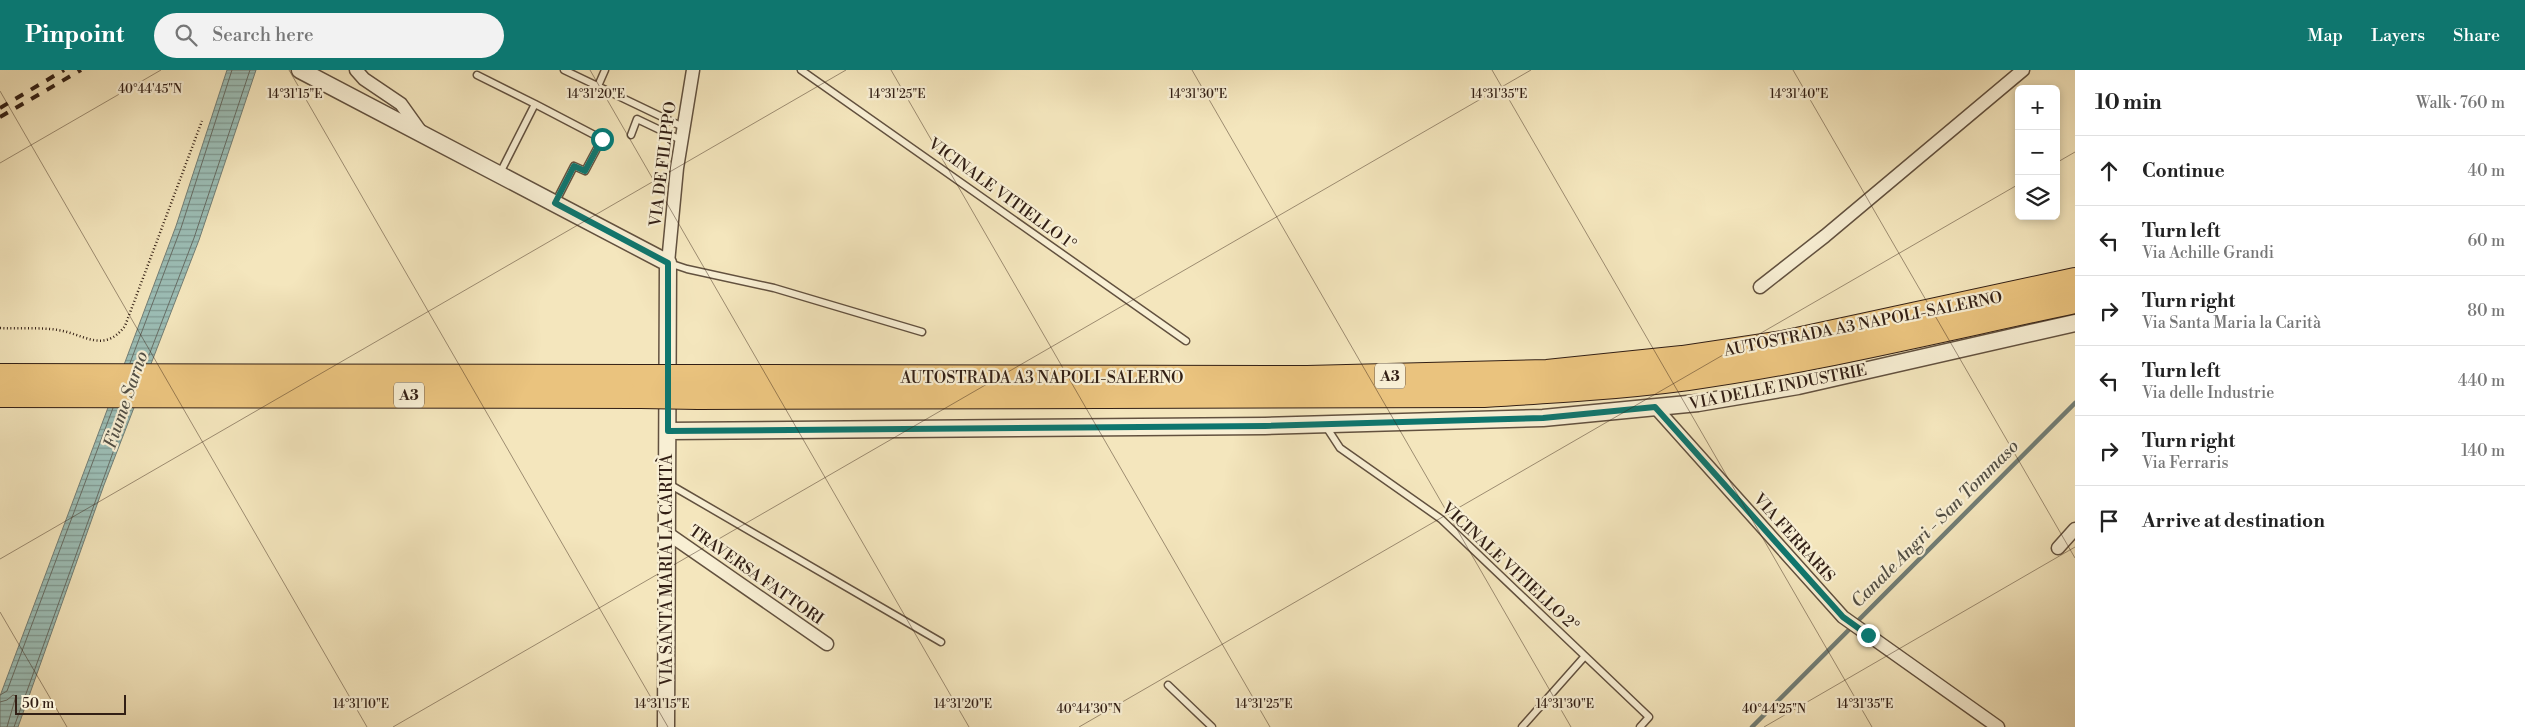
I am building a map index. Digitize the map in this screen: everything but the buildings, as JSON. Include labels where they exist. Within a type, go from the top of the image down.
[{"type":"highway","name":"AUTOSTRADA A3 NAPOLI-SALERNO","points":[[697,387],[1307,378],[1547,372],[1682,358],[1782,343],[2075,280]]},
{"type":"highway","name":"AUTOSTRADA A3 NAPOLI-SALERNO","points":[[0,395],[78,386],[178,386],[697,387],[1484,395],[1603,387],[1689,378],[1785,362],[2075,301]]},
{"type":"highway","name":"AUTOSTRADA A3 NAPOLI-SALERNO","points":[[0,376],[78,386]]},
{"type":"street","points":[[300,70],[668,263]]},
{"type":"street","points":[[356,70],[364,79],[401,104],[422,134]]},
{"type":"street","name":"VIA DE FILIPPO","points":[[668,263],[681,140],[693,70]]},
{"type":"street","points":[[1760,287],[1825,236],[2023,70]]},
{"type":"street","name":"VIA SANTA MARIA LA CARITÀ","points":[[666,727],[668,263]]},
{"type":"street","name":"VIA DELLE INDUSTRIE","points":[[668,431],[959,430],[1543,418],[1698,403],[1798,386],[2075,323]]},
{"type":"street","name":"VIA FERRARIS","points":[[1655,407],[1843,617],[1998,727]]},
{"type":"street","points":[[2058,548],[2075,529]]},
{"type":"street","name":"TRAVERSA FATTORI","points":[[667,533],[827,644]]},
{"type":"lane","points":[[565,70],[683,127]]},
{"type":"lane","points":[[598,86],[605,70]]},
{"type":"lane","name":"VICINALE VITIELLO 1°","points":[[801,70],[1186,341]]},
{"type":"lane","points":[[476,75],[602,139],[585,171],[574,166],[555,203]]},
{"type":"lane","points":[[499,174],[535,104]]},
{"type":"lane","points":[[632,135],[637,120],[681,140]]},
{"type":"lane","points":[[668,263],[774,288],[922,332]]},
{"type":"lane","name":"VICINALE VITIELLO 2°","points":[[1324,424],[1340,448],[1441,519],[1649,717],[1640,727]]},
{"type":"lane","points":[[668,484],[941,642]]},
{"type":"lane","points":[[1522,727],[1585,656]]},
{"type":"lane","points":[[1168,685],[1212,727]]},
{"type":"path","points":[[0,328],[59,330],[94,340],[109,340],[119,334],[125,326],[202,121]]},
{"type":"water","name":"Fiume Sarno","points":[[227,70],[256,70],[199,240],[104,485],[18,727],[0,727],[0,696],[176,226]]},
{"type":"waterway","name":"Canale Angri - San Tommaso","points":[[1752,727],[2075,403]]},
{"type":"railway","points":[[0,108],[64,70]]},
{"type":"railway","points":[[0,117],[81,70]]},
{"type":"route","points":[[602,139],[585,171],[574,166],[555,203],[668,263],[668,431],[1265,426],[1543,418],[1655,407],[1843,617],[1868,635]]}]
